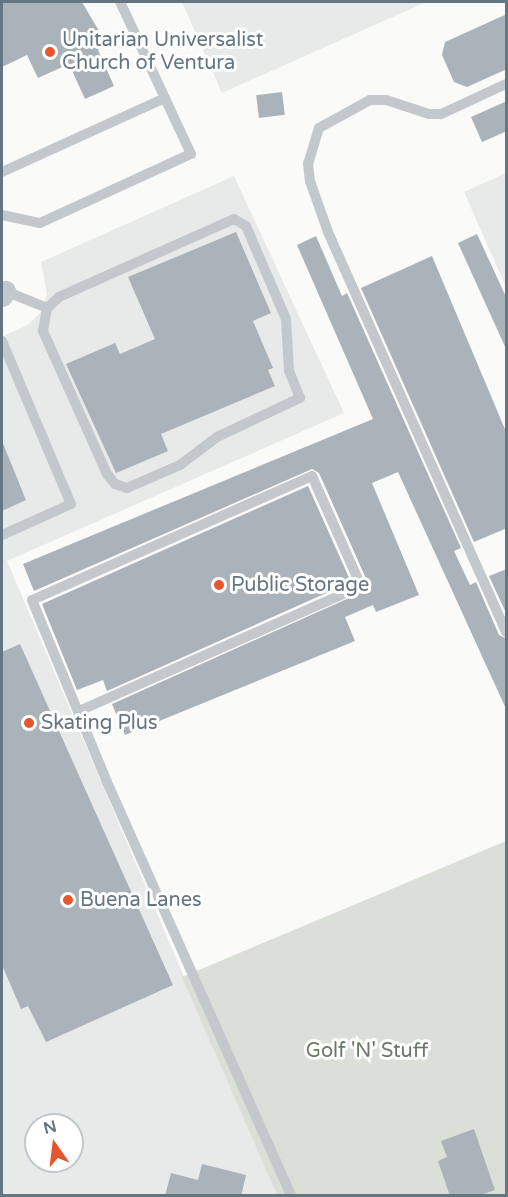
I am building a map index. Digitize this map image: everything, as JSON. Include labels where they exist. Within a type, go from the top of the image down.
[{"type":"lane","points":[[2,215],[40,223],[190,154],[120,2]]},
{"type":"lane","points":[[507,84],[441,114],[429,114],[386,100],[370,100],[319,128],[308,163],[310,181],[328,232],[507,632]]},
{"type":"lane","points":[[2,172],[165,98]]},
{"type":"lane","points":[[234,219],[246,226],[286,319],[289,371],[300,398],[217,436],[180,465],[127,488],[115,484],[107,474],[44,331],[47,308],[59,297],[234,219]]},
{"type":"lane","points":[[3,293],[47,308]]},
{"type":"lane","points":[[2,341],[71,504],[2,535]]},
{"type":"lane","points":[[79,711],[361,586],[312,476],[32,600],[79,711],[291,1196]]},
{"type":"shaded area","points":[[182,2],[426,2],[222,93]]},
{"type":"shaded area","points":[[506,173],[506,287],[464,192]]},
{"type":"shaded area","points":[[234,176],[344,413],[7,561],[277,1195],[2,1195],[2,337],[29,324],[40,313],[47,294],[41,262]]},
{"type":"green space","name":"Golf 'N' Stuff","points":[[506,841],[506,1195],[277,1195],[182,977]]},
{"type":"building","name":"Unitarian Universalist Church of Ventura","points":[[2,2],[82,2],[102,36],[103,47],[98,50],[114,86],[85,99],[69,64],[38,78],[27,55],[2,67]]},
{"type":"building","points":[[507,14],[507,69],[467,87],[454,82],[442,55],[445,42]]},
{"type":"building","points":[[282,92],[285,115],[259,118],[256,95]]},
{"type":"building","points":[[507,101],[507,131],[482,142],[471,117]]},
{"type":"building","points":[[236,232],[271,313],[253,321],[273,368],[268,370],[275,386],[161,434],[168,451],[116,473],[66,364],[115,343],[120,354],[155,339],[128,277]]},
{"type":"building","points":[[477,234],[507,299],[507,351],[458,243]]},
{"type":"building","points":[[316,236],[342,296],[347,293],[461,548],[454,551],[470,585],[476,582],[499,635],[507,639],[507,711],[398,472],[372,483],[419,595],[376,612],[373,605],[345,617],[355,641],[125,735],[112,704],[367,590],[368,583],[319,473],[312,469],[34,591],[23,564],[373,419],[297,245]]},
{"type":"building","points":[[432,256],[507,434],[507,528],[474,542],[361,288]]},
{"type":"building","points":[[2,441],[26,500],[2,511]]},
{"type":"building","points":[[308,486],[351,582],[107,691],[103,680],[77,690],[42,604]]},
{"type":"building","points":[[507,569],[507,615],[489,576]]},
{"type":"building","name":"Buena Lanes","points":[[20,644],[173,985],[46,1042],[28,1006],[21,1009],[2,965],[2,652]]},
{"type":"building","points":[[474,1129],[495,1190],[478,1196],[450,1196],[438,1161],[447,1157],[441,1141]]},
{"type":"building","points":[[202,1164],[246,1175],[241,1196],[165,1196],[171,1173],[198,1180]]},
{"type":"place","name":"Unitarian Universalist Church of Ventura","points":[[50,52]]},
{"type":"place","name":"Public Storage","points":[[219,585]]},
{"type":"place","name":"Skating Plus","points":[[29,723]]},
{"type":"place","name":"Buena Lanes","points":[[68,900]]}]
